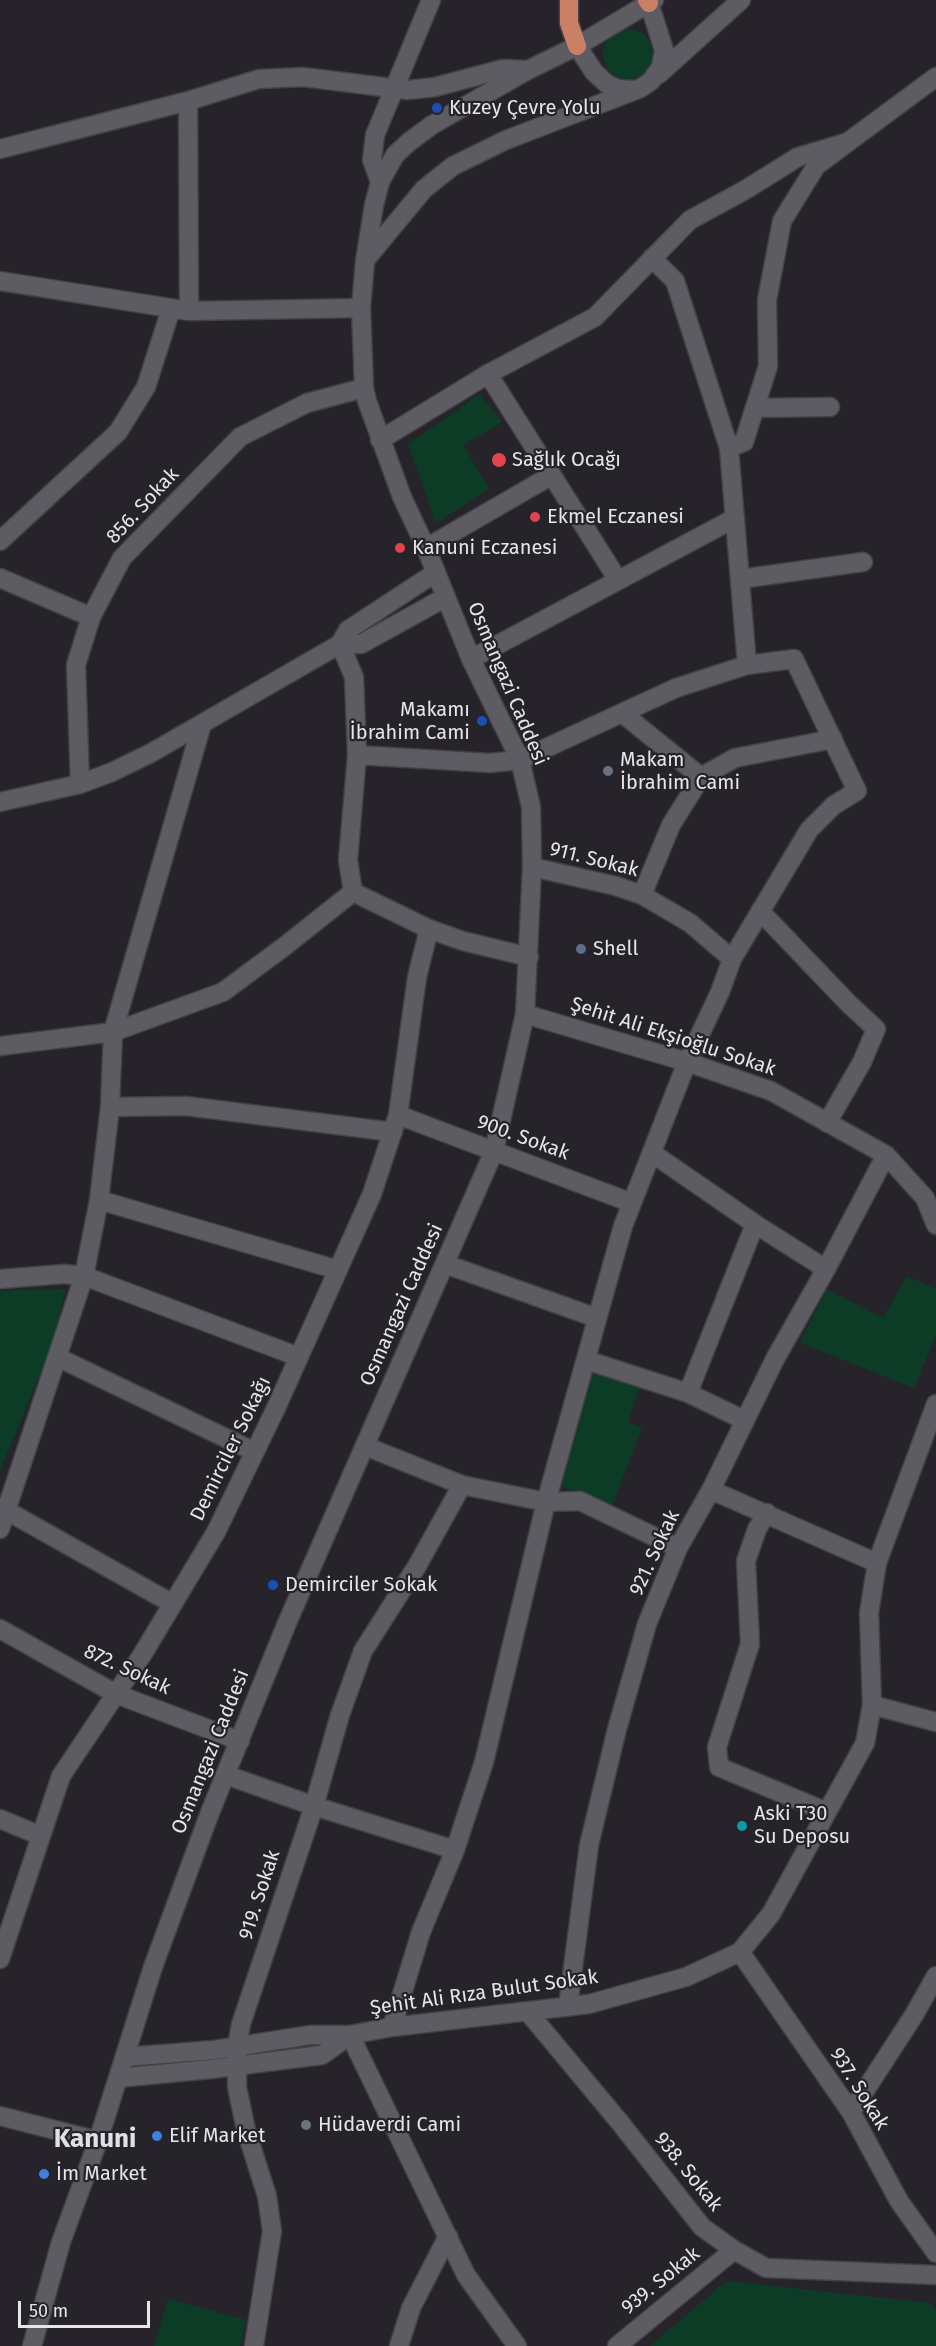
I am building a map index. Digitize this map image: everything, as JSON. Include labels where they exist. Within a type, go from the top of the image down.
[{"type":"highway","points":[[569,0],[570,23],[577,46]]},
{"type":"street","points":[[380,182],[373,168],[371,152],[375,135],[431,0]]},
{"type":"street","points":[[365,261],[424,189],[453,166],[648,82],[705,35],[741,0]]},
{"type":"street","points":[[577,46],[594,72],[607,84],[624,90],[648,82],[663,62],[664,50],[650,1]]},
{"type":"street","name":"Osmangazi Caddesi","points":[[32,2346],[61,2242],[98,2141],[153,1967],[225,1775],[287,1623],[494,1151],[525,1014],[532,867],[531,807],[520,760],[471,658],[426,548],[402,497],[380,440],[364,388],[361,308],[365,261],[380,182],[395,155],[432,125],[528,70],[577,46],[650,1]]},
{"type":"street","points":[[0,148],[188,101],[259,79],[280,77],[327,79],[408,90],[435,87],[503,69],[528,70]]},
{"type":"street","points":[[729,448],[744,442],[768,366],[767,300],[782,221],[816,166],[936,77]]},
{"type":"street","points":[[0,541],[118,432],[146,387],[180,310],[188,101]]},
{"type":"street","points":[[380,440],[488,374],[594,317],[690,220],[798,157],[848,142]]},
{"type":"street","points":[[652,258],[675,281],[729,448],[747,665]]},
{"type":"street","points":[[0,281],[180,310],[361,308]]},
{"type":"street","points":[[488,374],[618,580]]},
{"type":"street","name":"856. Sokak","points":[[80,783],[76,665],[91,617],[122,558],[240,437],[307,403],[364,388]]},
{"type":"street","points":[[755,408],[830,407]]},
{"type":"street","points":[[426,548],[552,475]]},
{"type":"street","points":[[471,658],[735,518]]},
{"type":"street","points":[[740,579],[863,562]]},
{"type":"street","points":[[340,644],[348,630],[435,573]]},
{"type":"street","points":[[0,578],[91,617]]},
{"type":"street","points":[[0,802],[80,783],[152,753],[340,644],[361,644],[446,597]]},
{"type":"street","points":[[340,644],[354,676],[357,754],[348,860],[353,892]]},
{"type":"street","points":[[357,754],[490,763],[520,760],[676,688],[747,665],[794,659],[857,791],[834,805],[809,830],[732,959],[720,992],[687,1062],[623,1226],[546,1502],[484,1762],[455,1850],[421,1932],[392,2027]]},
{"type":"street","points":[[622,714],[701,777]]},
{"type":"street","points":[[0,1529],[2,1509],[59,1358],[84,1276],[99,1200],[110,1107],[113,1032],[202,724]]},
{"type":"street","points":[[642,895],[671,825],[701,777],[735,759],[833,739]]},
{"type":"street","name":"911. Sokak","points":[[532,867],[616,886],[642,895],[690,923],[732,959]]},
{"type":"street","points":[[0,1043],[113,1032],[223,992],[353,892]]},
{"type":"street","points":[[353,892],[429,929],[463,941],[529,957]]},
{"type":"street","points":[[760,910],[848,1003],[876,1029],[862,1062],[827,1123]]},
{"type":"street","name":"Demirciler Sokağı","points":[[2,1949],[62,1776],[173,1604],[216,1532],[299,1358],[372,1194],[395,1124],[417,977],[429,929]]},
{"type":"street","name":"Şehit Ali Ekşioğlu Sokak","points":[[525,1014],[687,1062],[771,1091],[886,1155],[925,1198],[936,1225]]},
{"type":"street","name":"900. Sokak","points":[[110,1107],[186,1106],[395,1124],[494,1151],[632,1203]]},
{"type":"street","points":[[652,1153],[755,1224],[826,1269]]},
{"type":"street","name":"921. Sokak","points":[[568,2006],[590,1845],[617,1729],[647,1624],[678,1548],[711,1490],[775,1359],[886,1155]]},
{"type":"street","points":[[99,1200],[338,1270]]},
{"type":"street","points":[[688,1393],[755,1224]]},
{"type":"street","points":[[445,1264],[597,1318]]},
{"type":"street","points":[[0,1279],[64,1274],[84,1276],[299,1358]]},
{"type":"street","points":[[59,1358],[255,1452]]},
{"type":"street","points":[[585,1360],[688,1393],[744,1420]]},
{"type":"street","name":"Şehit Ali Rıza Bulut Sokak","points":[[350,2035],[392,2027],[590,2004],[686,1977],[740,1952],[771,1914],[865,1743],[872,1705],[869,1613],[877,1563],[936,1404]]},
{"type":"street","points":[[365,1446],[462,1485],[546,1502],[580,1501],[678,1548]]},
{"type":"street","name":"919. Sokak","points":[[254,2346],[272,2231],[267,2196],[246,2130],[237,2086],[237,2046],[241,2024],[314,1806],[340,1715],[363,1651],[417,1566],[462,1485]]},
{"type":"street","points":[[711,1490],[877,1563]]},
{"type":"street","points":[[2,1509],[173,1604]]},
{"type":"street","points":[[767,1513],[757,1529],[746,1561],[750,1644],[717,1747],[719,1767],[827,1812]]},
{"type":"street","name":"872. Sokak","points":[[0,1629],[116,1694],[240,1741]]},
{"type":"street","points":[[872,1705],[936,1722]]},
{"type":"street","points":[[225,1775],[314,1806],[455,1850]]},
{"type":"street","points":[[0,1819],[41,1836]]},
{"type":"street","name":"937. Sokak","points":[[740,1952],[851,2112],[899,2201],[936,2252]]},
{"type":"street","points":[[851,2112],[914,2015],[936,1976]]},
{"type":"street","name":"938. Sokak","points":[[528,2012],[622,2125],[702,2227],[734,2250],[766,2268],[936,2276]]},
{"type":"street","points":[[125,2056],[237,2046],[310,2035],[350,2035]]},
{"type":"street","points":[[118,2078],[322,2055],[350,2035]]},
{"type":"street","points":[[350,2035],[466,2275],[517,2346]]},
{"type":"street","points":[[0,2115],[98,2141]]},
{"type":"street","points":[[399,2346],[411,2308],[448,2236]]},
{"type":"street","name":"939. Sokak","points":[[617,2346],[734,2250]]},
{"type":"green space","points":[[623,29],[633,29],[646,36],[653,49],[653,59],[646,72],[633,79],[623,79],[614,75],[607,68],[603,59],[603,49],[607,40],[614,33]]},
{"type":"green space","points":[[480,394],[502,422],[463,445],[489,489],[436,523],[408,444]]},
{"type":"green space","points":[[907,1276],[936,1289],[936,1335],[914,1388],[800,1343],[826,1289],[883,1318]]},
{"type":"green space","points":[[66,1289],[50,1351],[0,1470],[0,1291]]},
{"type":"green space","points":[[589,1367],[641,1384],[628,1422],[642,1428],[611,1508],[558,1484]]},
{"type":"green space","points":[[726,2281],[931,2303],[936,2310],[936,2346],[650,2346]]},
{"type":"green space","points":[[168,2299],[246,2320],[240,2346],[154,2346]]},
{"type":"place","name":"Kuzey Çevre Yolu","points":[[437,108]]},
{"type":"place","name":"Sağlık Ocağı","points":[[499,460]]},
{"type":"place","name":"Ekmel Eczanesi","points":[[535,517]]},
{"type":"place","name":"Kanuni Eczanesi","points":[[400,548]]},
{"type":"place","name":"Makamı İbrahim Cami","points":[[482,721]]},
{"type":"place","name":"Makam İbrahim Cami","points":[[608,771]]},
{"type":"place","name":"Shell","points":[[581,949]]},
{"type":"place","name":"Demirciler Sokak","points":[[273,1585]]},
{"type":"place","name":"Aski T30 Su Deposu","points":[[742,1826]]},
{"type":"place","name":"Hüdaverdi Cami","points":[[306,2125]]},
{"type":"place","name":"Elif Market","points":[[157,2136]]},
{"type":"place","name":"İm Market","points":[[44,2174]]},
{"type":"district","name":"Kanuni","points":[[95,2140]]}]
